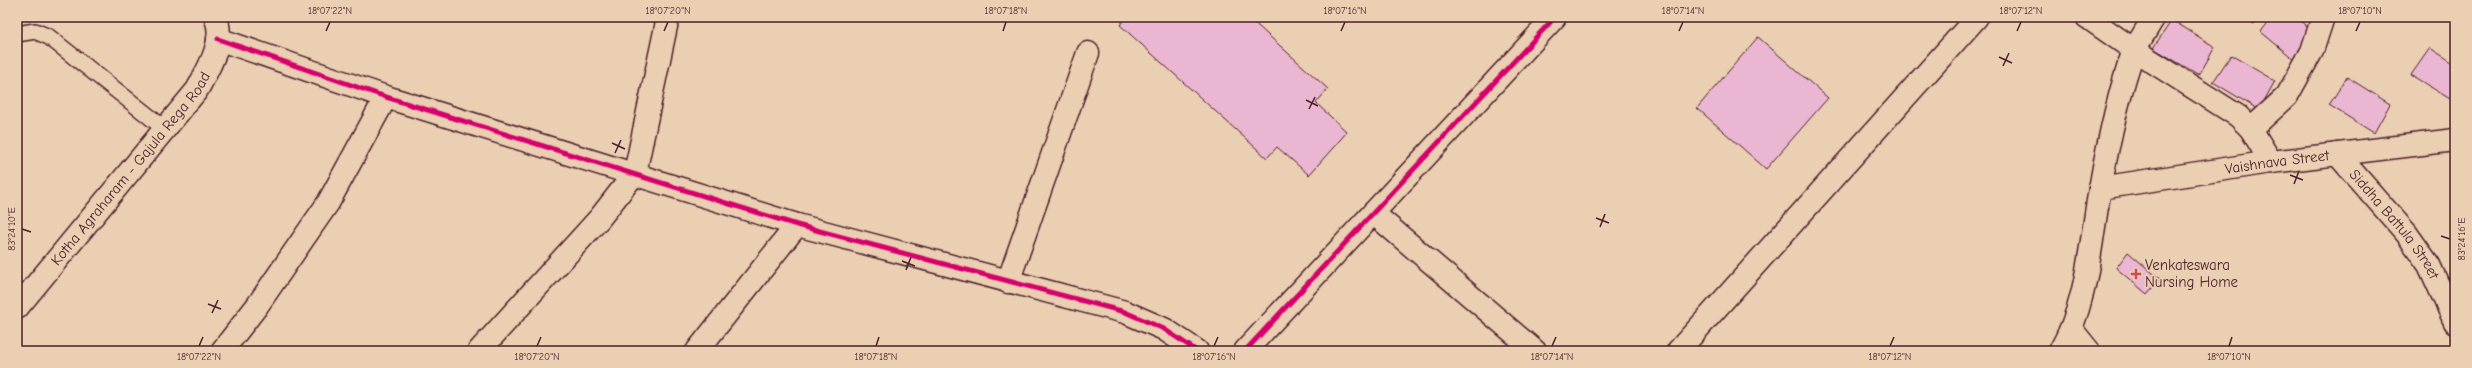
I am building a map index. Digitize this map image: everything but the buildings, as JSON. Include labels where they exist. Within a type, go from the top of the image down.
[{"type":"street","name":"Kotha Agraharam - Gajula Rega Road","points":[[17,308],[197,90],[210,65],[218,39],[216,17]]},
{"type":"street","points":[[479,351],[599,219],[635,173],[668,17]]},
{"type":"street","points":[[1245,351],[1555,17]]},
{"type":"street","points":[[1678,351],[1977,17]]},
{"type":"street","points":[[2087,17],[2134,50],[2220,102],[2251,129],[2271,162]]},
{"type":"street","points":[[2060,351],[2072,330],[2084,286],[2100,188],[2123,81],[2134,50],[2154,17]]},
{"type":"street","points":[[2251,129],[2287,96],[2312,51],[2323,17]]},
{"type":"street","points":[[218,39],[386,98],[635,173],[797,225],[1124,312],[1164,329],[1197,351]]},
{"type":"street","points":[[1008,282],[1088,53]]},
{"type":"street","points":[[222,351],[257,306],[328,203],[386,98]]},
{"type":"street","name":"Vaishnava Street","points":[[2100,188],[2271,162],[2455,140]]},
{"type":"street","name":"Siddha Battula Street","points":[[2337,154],[2412,240],[2429,265],[2455,322]]},
{"type":"street","points":[[1373,213],[1535,351]]},
{"type":"street","points":[[697,351],[797,225]]},
{"type":"street","points":[[2072,330],[2089,351]]},
{"type":"lane","points":[[17,34],[34,31],[49,37],[165,129]]},
{"type":"cycle path","points":[[1245,351],[1555,17]]},
{"type":"cycle path","points":[[218,39],[386,97],[797,225],[1125,312],[1164,329],[1197,351]]},
{"type":"place","name":"Venkateswara Nursing Home","points":[[2136,274]]}]
